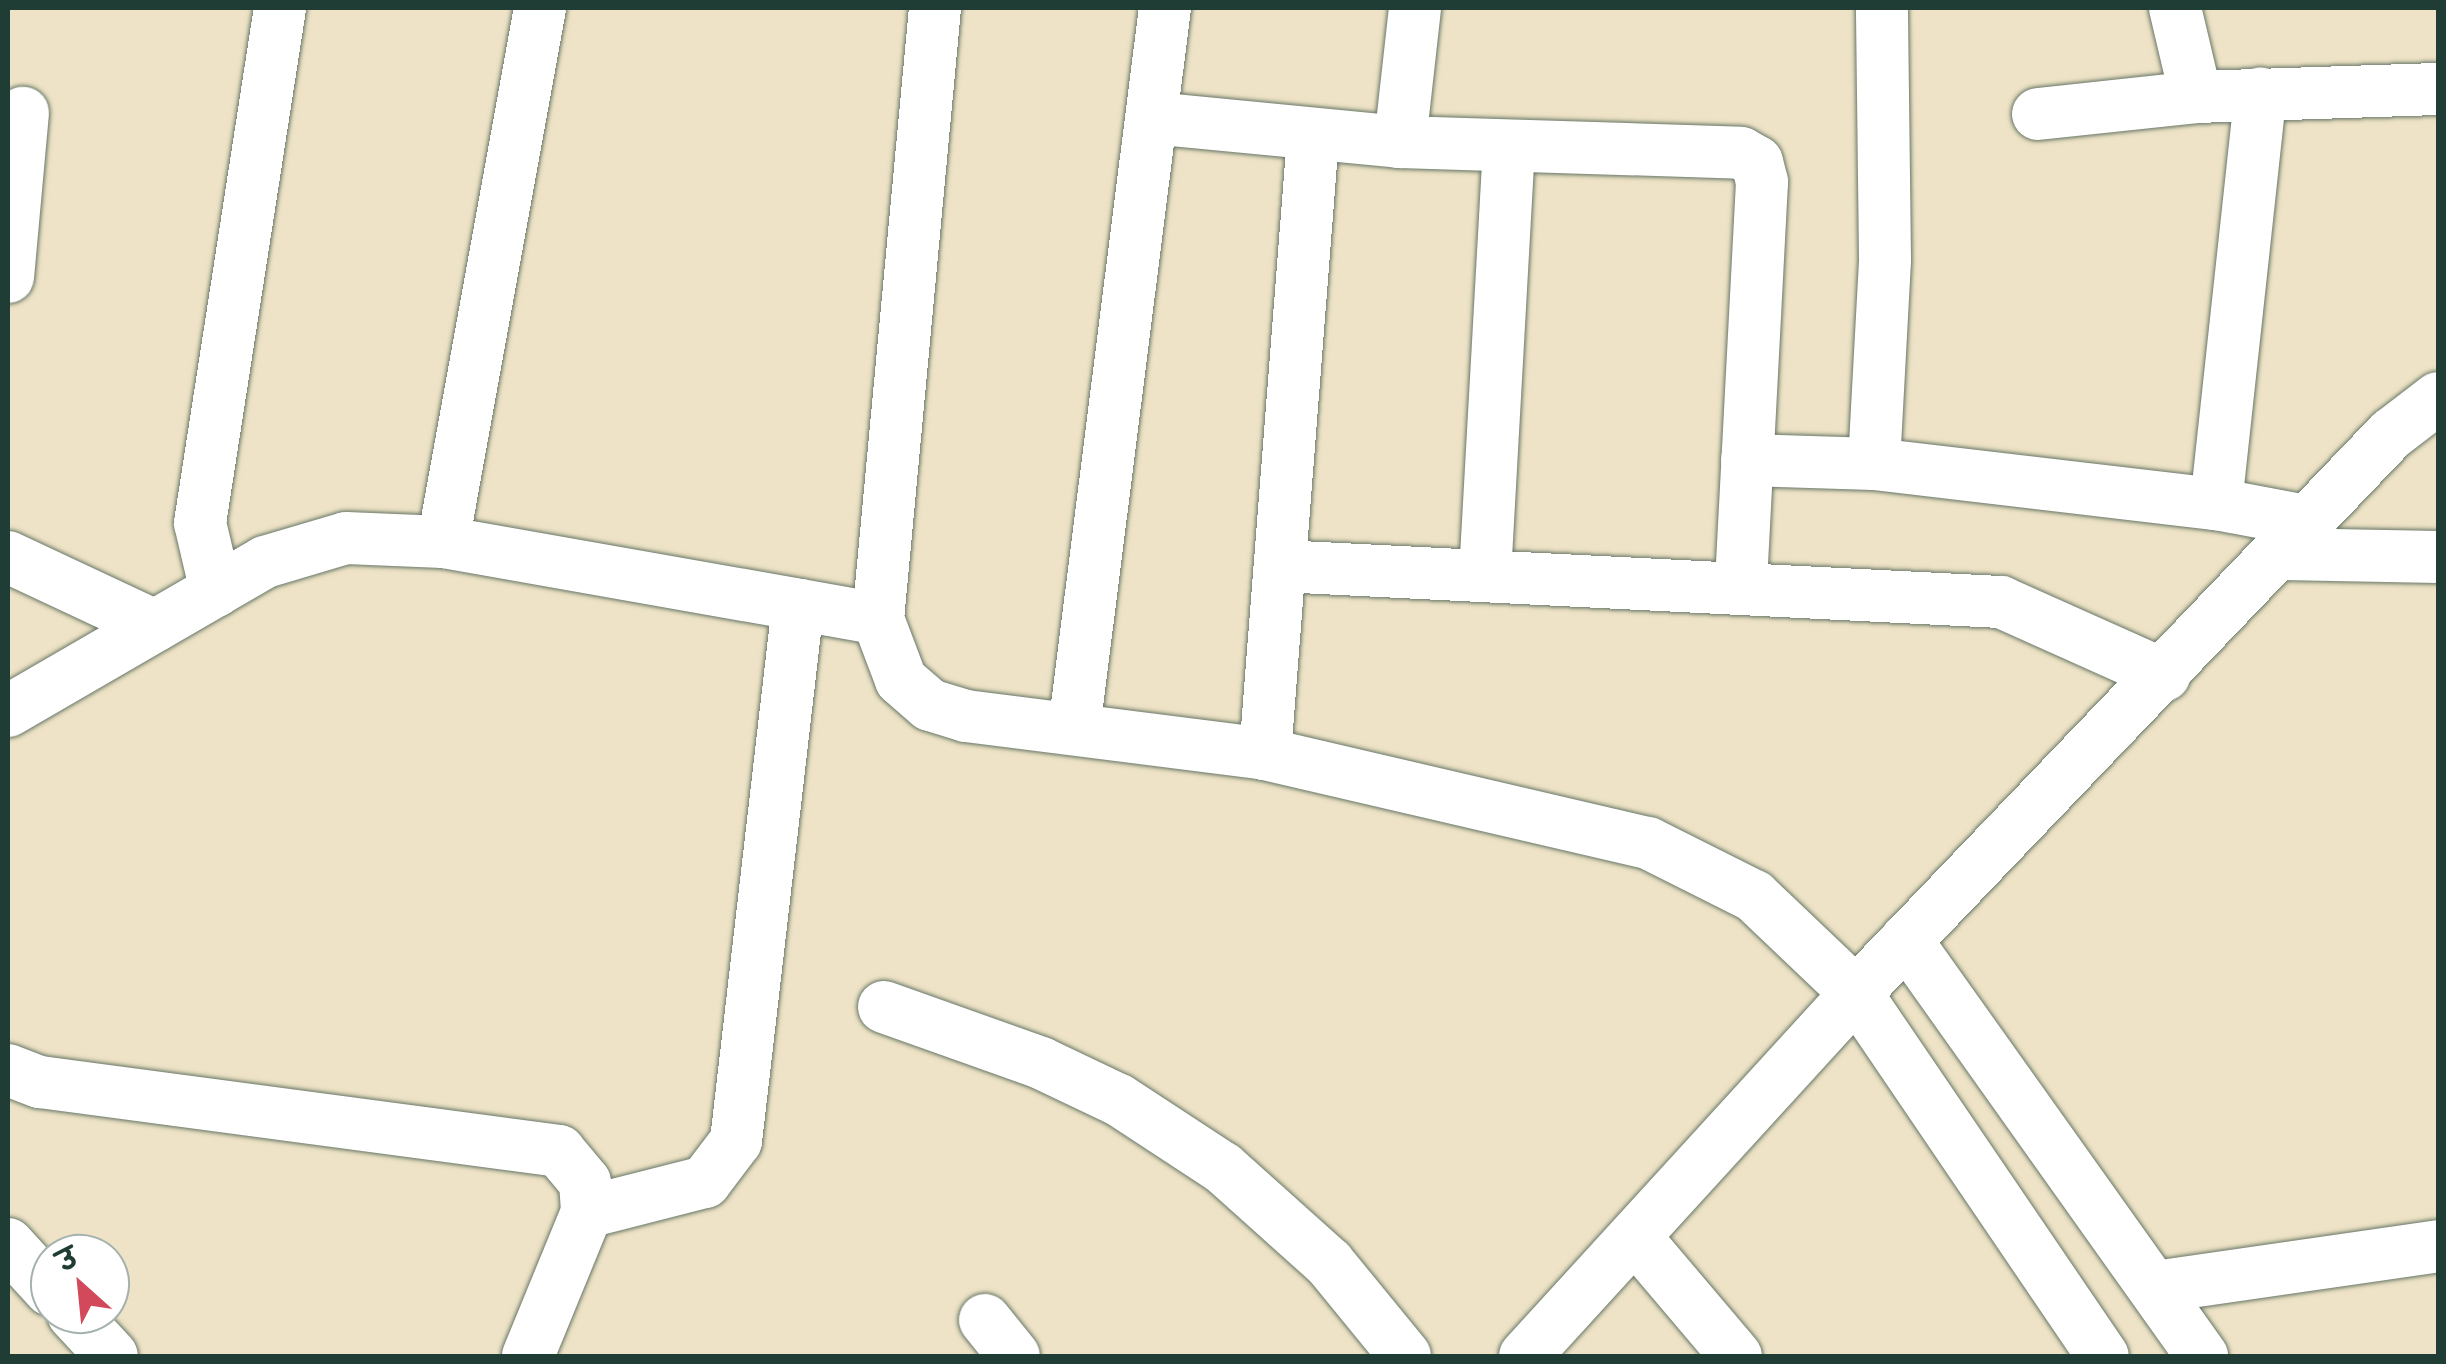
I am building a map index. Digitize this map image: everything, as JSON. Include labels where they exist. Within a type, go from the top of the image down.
[{"type":"street","points":[[216,591],[200,523],[280,8]]},
{"type":"street","points":[[443,542],[540,8]]},
{"type":"street","points":[[935,8],[878,619],[901,680],[920,700],[966,716],[1265,754],[1648,843],[1754,896],[1856,992],[2079,1347]]},
{"type":"street","points":[[1074,730],[1165,8]]},
{"type":"street","points":[[1400,142],[1415,8]]},
{"type":"street","points":[[1874,464],[1884,259],[1882,8]]},
{"type":"street","points":[[2174,8],[2196,97]]},
{"type":"street","points":[[2038,114],[2196,97],[2438,89]]},
{"type":"street","points":[[2216,504],[2261,93]]},
{"type":"street","points":[[8,277],[22,113]]},
{"type":"street","points":[[1152,118],[1313,137],[1509,148],[1742,153],[1758,162],[1762,182],[1741,586]]},
{"type":"street","points":[[1265,754],[1313,137]]},
{"type":"street","points":[[1486,575],[1509,148]]},
{"type":"street","points":[[1525,1356],[1856,992],[2392,434],[2438,398]]},
{"type":"street","points":[[1747,460],[1874,464],[2216,504],[2296,538],[2438,557]]},
{"type":"street","points":[[8,711],[264,562],[346,538],[443,542],[878,619]]},
{"type":"street","points":[[8,556],[155,626]]},
{"type":"street","points":[[1280,566],[1741,586],[2001,602],[2164,675]]},
{"type":"street","points":[[587,1212],[705,1182],[736,1141],[798,605]]},
{"type":"street","points":[[1906,940],[2202,1356]]},
{"type":"street","points":[[884,1007],[1041,1063],[1120,1100],[1223,1168],[1329,1263],[1405,1356]]},
{"type":"street","points":[[8,1070],[40,1082],[559,1150],[584,1182],[587,1212],[528,1356]]},
{"type":"street","points":[[1634,1237],[1736,1356]]},
{"type":"street","points":[[8,1244],[30,1268]]},
{"type":"street","points":[[2156,1287],[2438,1246]]},
{"type":"street","points":[[91,1334],[112,1356]]}]
